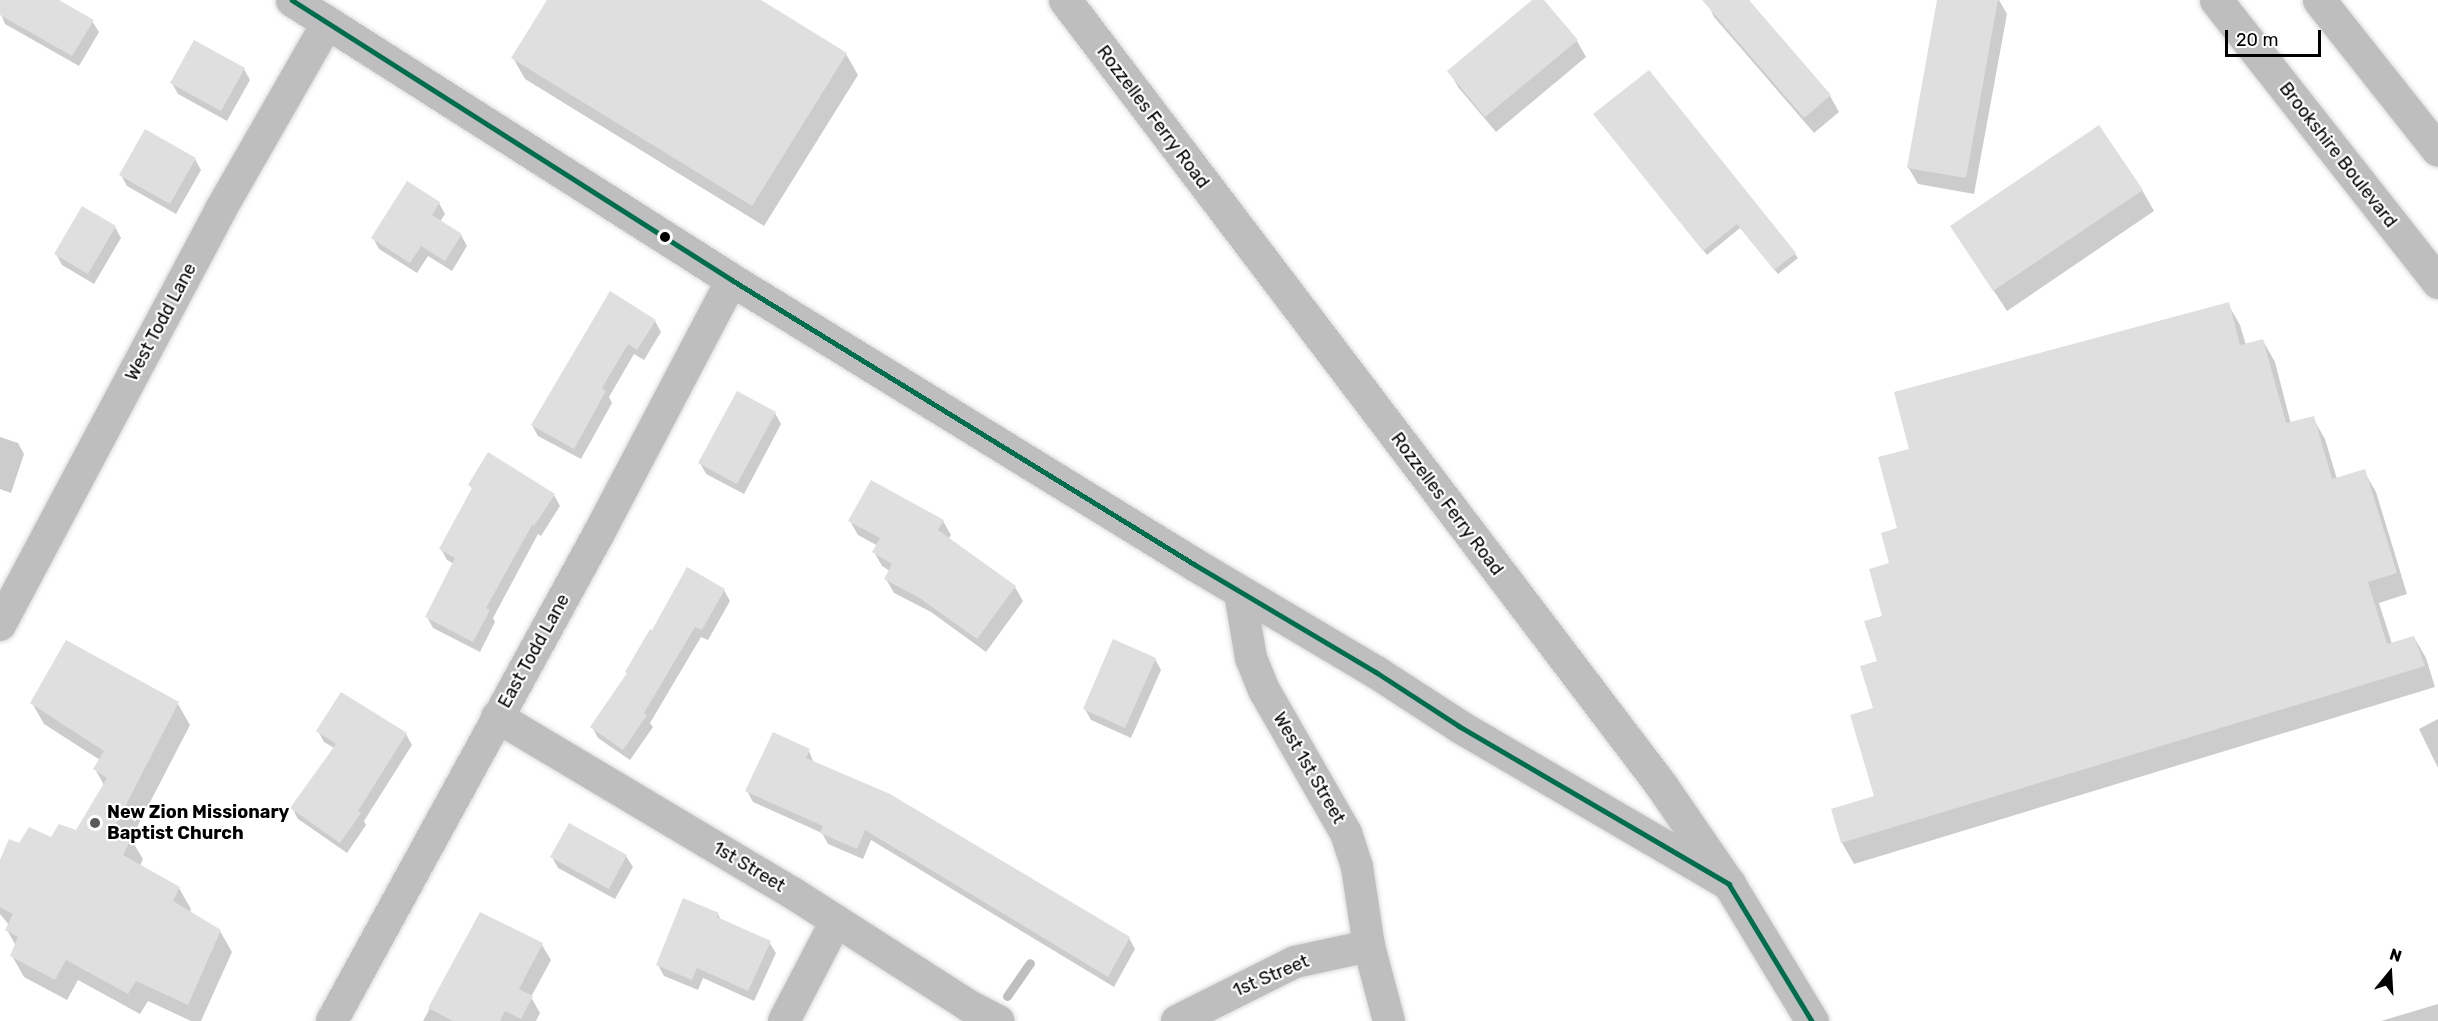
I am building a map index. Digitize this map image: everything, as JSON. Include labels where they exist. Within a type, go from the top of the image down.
[{"type":"main road","points":[[292,0],[732,280],[1240,593],[1376,672],[1459,726],[1729,884]]},
{"type":"main road","name":"Rozzelles Ferry Road","points":[[1065,0],[1648,767],[1729,884],[1812,1021]]},
{"type":"main road","name":"Brookshire Boulevard","points":[[2216,0],[2438,282]]},
{"type":"main road","points":[[2319,0],[2438,150]]},
{"type":"street","name":"West Todd Lane","points":[[0,625],[221,209],[328,22]]},
{"type":"street","name":"East Todd Lane","points":[[332,1021],[604,524],[732,280]]},
{"type":"street","name":"West 1st Street","points":[[1240,593],[1251,658],[1264,690],[1346,833],[1361,887],[1369,946],[1389,1021]]},
{"type":"street","name":"1st Street","points":[[497,717],[836,921],[969,1006],[998,1021]]},
{"type":"street","points":[[784,1021],[836,921]]},
{"type":"street","name":"1st Street","points":[[1177,1021],[1287,965],[1322,955],[1369,946]]},
{"type":"building","points":[[0,0],[59,0],[94,20],[72,56],[0,15]]},
{"type":"building","points":[[547,0],[761,0],[847,53],[752,206],[511,58]]},
{"type":"building","points":[[1532,0],[1544,0],[1578,40],[1485,117],[1447,71]]},
{"type":"building","points":[[1702,0],[1749,0],[1831,95],[1804,118]]},
{"type":"building","points":[[1937,0],[1998,0],[1966,178],[1907,168]]},
{"type":"building","points":[[194,40],[245,68],[221,111],[170,83]]},
{"type":"building","points":[[1649,70],[1796,253],[1774,270],[1737,224],[1703,251],[1593,114]]},
{"type":"building","points":[[2099,125],[2143,190],[1993,291],[1950,226]]},
{"type":"building","points":[[145,129],[196,158],[170,204],[119,175]]},
{"type":"building","points":[[407,181],[440,202],[432,215],[462,234],[445,261],[421,246],[410,263],[371,238]]},
{"type":"building","points":[[82,206],[116,226],[88,274],[54,254]]},
{"type":"building","points":[[610,291],[656,320],[637,350],[628,344],[602,388],[606,391],[574,449],[531,425]]},
{"type":"building","points":[[2229,302],[2240,345],[2263,339],[2286,423],[2314,416],[2332,479],[2365,469],[2397,573],[2368,582],[2387,644],[2414,636],[2425,666],[1841,843],[1831,809],[1874,796],[1850,715],[1873,708],[1860,666],[1877,661],[1864,621],[1882,616],[1869,569],[1889,563],[1881,533],[1897,528],[1878,457],[1909,449],[1894,392]]},
{"type":"building","points":[[737,391],[776,412],[737,484],[698,463]]},
{"type":"building","points":[[488,452],[555,494],[534,526],[532,525],[486,608],[490,610],[473,642],[425,617],[455,558],[439,549],[472,488],[468,485]]},
{"type":"building","points":[[871,480],[944,520],[938,530],[1016,586],[977,639],[921,599],[884,579],[892,564],[872,552],[880,538],[848,521]]},
{"type":"building","points":[[687,567],[725,589],[702,630],[695,627],[644,713],[647,715],[623,750],[590,727],[627,673],[625,672],[650,629],[652,630]]},
{"type":"building","points":[[1113,639],[1156,658],[1125,728],[1083,709]]},
{"type":"building","name":"New Zion Missionary Baptist Church","points":[[66,640],[179,702],[115,826],[132,837],[123,855],[180,887],[173,901],[221,930],[188,1005],[136,981],[128,994],[66,960],[55,980],[10,956],[18,937],[5,930],[13,914],[0,907],[0,860],[9,839],[19,843],[29,827],[51,837],[59,824],[76,830],[107,778],[93,769],[104,751],[30,703]]},
{"type":"building","points":[[341,692],[407,733],[358,811],[361,813],[340,843],[290,808],[336,744],[316,731]]},
{"type":"building","points":[[773,732],[810,749],[806,758],[890,794],[1130,937],[1108,977],[865,830],[857,849],[820,833],[823,826],[745,791]]},
{"type":"building","points":[[569,823],[627,855],[609,889],[550,857]]},
{"type":"building","points":[[683,898],[719,913],[717,917],[771,941],[748,991],[697,968],[692,980],[656,965]]},
{"type":"building","points":[[480,912],[543,943],[519,989],[533,996],[521,1019],[505,1011],[500,1021],[453,1021],[428,1008]]},
{"type":"waterway","points":[[1007,996],[1030,963]]},
{"type":"transit line","points":[[292,0],[732,280],[1194,564],[1376,672],[1459,726],[1729,884],[1812,1021]]},
{"type":"place","name":"New Zion Missionary Baptist Church","points":[[95,823]]}]
